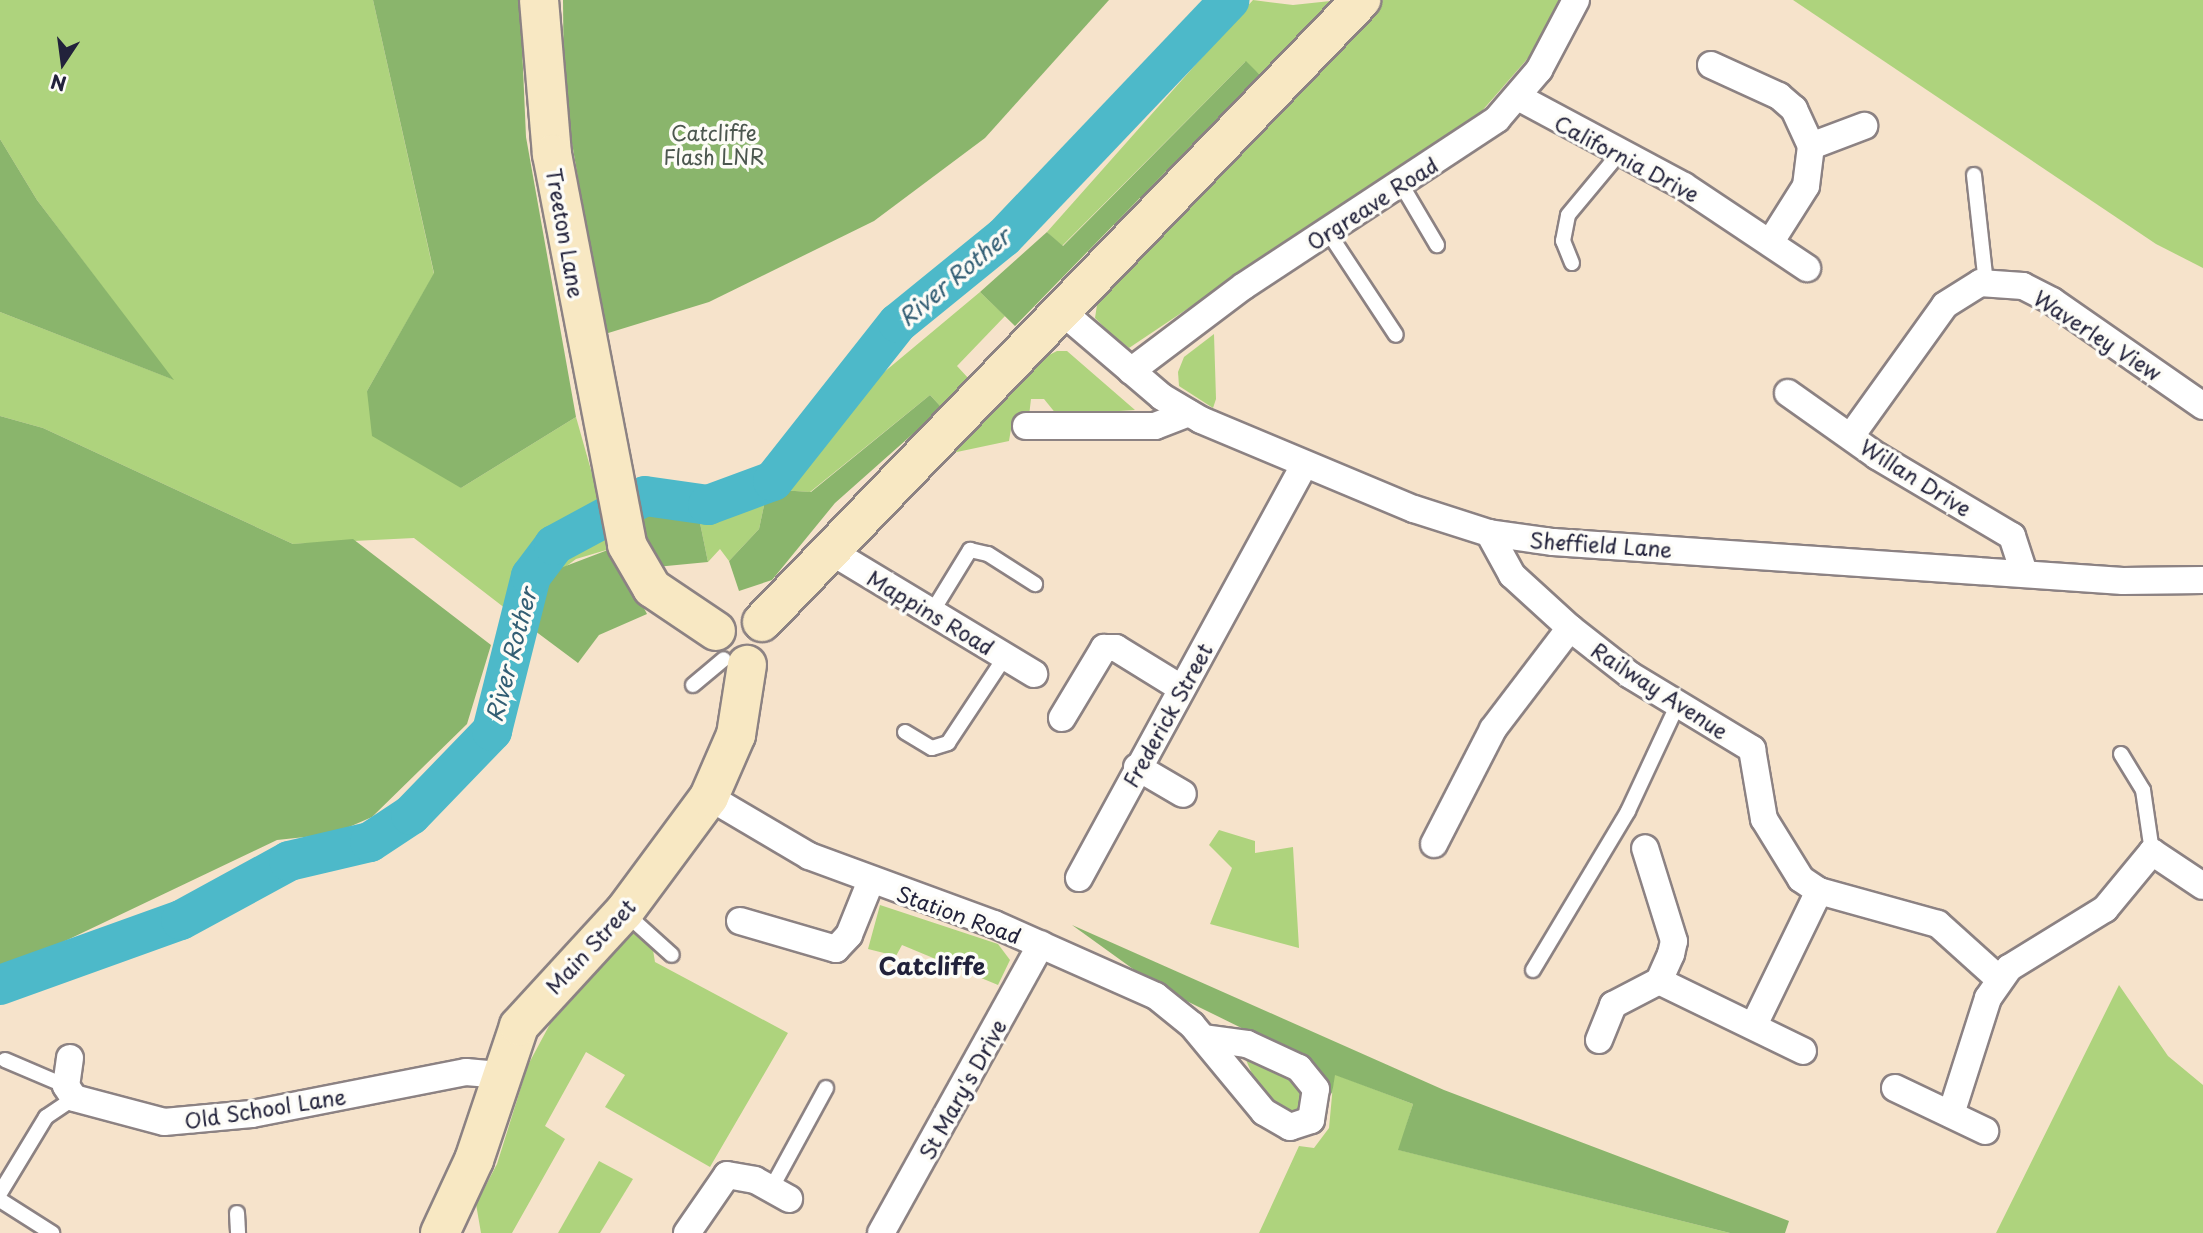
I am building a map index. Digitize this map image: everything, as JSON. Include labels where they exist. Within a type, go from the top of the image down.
[{"type":"main road","name":"Treeton Lane","points":[[539,0],[552,154],[627,545],[652,588],[729,652]]},
{"type":"main road","points":[[729,652],[766,648],[762,622],[827,549],[1361,0]]},
{"type":"main road","name":"Main Street","points":[[440,1233],[474,1160],[499,1075],[534,1005],[624,912],[709,797],[736,735],[729,652]]},
{"type":"street","name":"Orgreave Road","points":[[1131,372],[1328,232],[1497,119],[1518,97],[1577,0]]},
{"type":"street","points":[[1711,65],[1779,96],[1794,109],[1811,146],[1806,186],[1770,243]]},
{"type":"street","name":"California Drive","points":[[1518,97],[1618,155],[1684,186],[1807,268]]},
{"type":"street","points":[[1811,146],[1864,126]]},
{"type":"street","points":[[1851,436],[1945,304],[1986,283]]},
{"type":"street","name":"Waverley View","points":[[1986,283],[2023,286],[2052,301],[2203,405]]},
{"type":"street","name":"Sheffield Lane","points":[[1059,309],[1131,372],[1189,413],[1304,466],[1489,533],[1553,542],[2024,573],[2203,580]]},
{"type":"street","name":"Willan Drive","points":[[1788,393],[1851,436],[2012,536],[2024,573]]},
{"type":"street","points":[[1026,426],[1155,426],[1189,413]]},
{"type":"street","name":"Frederick Street","points":[[1079,878],[1304,466]]},
{"type":"street","name":"Railway Avenue","points":[[1489,533],[1512,575],[1570,628],[1678,704],[1752,749],[1775,845],[1788,866],[1819,891]]},
{"type":"street","name":"Mappins Road","points":[[827,549],[1034,674]]},
{"type":"street","name":"Railway Avenue","points":[[1434,844],[1493,729],[1570,628]]},
{"type":"street","points":[[1062,718],[1104,648],[1116,648],[1181,688]]},
{"type":"street","points":[[1138,768],[1183,794]]},
{"type":"street","name":"Station Road","points":[[709,797],[809,856],[870,883],[1041,944],[1156,996],[1204,1038]]},
{"type":"street","points":[[1599,1040],[1620,998],[1659,981],[1674,941],[1645,848]]},
{"type":"street","points":[[1951,1114],[1998,979],[2025,956],[2105,909],[2152,852],[2203,886]]},
{"type":"street","points":[[740,921],[836,949],[849,935],[870,883]]},
{"type":"street","points":[[1755,1025],[1819,891],[1938,924],[1998,979]]},
{"type":"street","name":"St Mary's Drive","points":[[881,1233],[1041,944]]},
{"type":"street","points":[[1659,981],[1755,1025],[1803,1051]]},
{"type":"street","points":[[70,1058],[70,1092]]},
{"type":"street","name":"Old School Lane","points":[[70,1092],[138,1118],[192,1122],[466,1072],[499,1075]]},
{"type":"street","points":[[1895,1088],[1985,1131]]},
{"type":"street","points":[[687,1233],[727,1175],[780,1194]]},
{"type":"lane","points":[[1572,264],[1563,240],[1567,215],[1618,155]]},
{"type":"lane","points":[[1974,175],[1986,283]]},
{"type":"lane","points":[[1401,184],[1437,245]]},
{"type":"lane","points":[[1328,232],[1396,335]]},
{"type":"lane","points":[[932,612],[970,550],[988,554],[1035,584]]},
{"type":"lane","points":[[693,685],[729,652]]},
{"type":"lane","points":[[905,732],[932,748],[948,743],[1005,657]]},
{"type":"lane","points":[[1533,970],[1628,811],[1678,704]]},
{"type":"lane","points":[[2121,754],[2143,790],[2152,852]]},
{"type":"lane","points":[[624,912],[672,955]]},
{"type":"lane","points":[[0,1193],[46,1118],[70,1092],[5,1060]]},
{"type":"lane","points":[[780,1194],[826,1088]]},
{"type":"lane","points":[[0,1200],[52,1233]]},
{"type":"lane","points":[[237,1213],[238,1233]]},
{"type":"green space","points":[[0,0],[373,0],[434,274],[367,391],[461,488],[576,417],[613,548],[576,559],[531,593],[523,622],[414,538],[293,544],[43,428],[0,416],[0,312],[172,379],[37,200],[0,139]]},
{"type":"green space","points":[[373,0],[520,0],[526,137],[576,417],[461,488],[372,436],[367,391],[434,273]]},
{"type":"green space","name":"Catcliffe Flash LNR","points":[[563,0],[1109,0],[985,138],[874,221],[709,302],[605,334],[564,97]]},
{"type":"green space","points":[[1253,0],[1293,5],[1340,0],[1260,75],[1245,62],[1062,246],[1047,232]]},
{"type":"green space","points":[[1383,0],[1559,0],[1529,57],[1481,112],[1129,348],[1095,318],[1099,292]]},
{"type":"green space","points":[[1793,0],[2203,0],[2203,268],[2156,244]]},
{"type":"green space","points":[[1246,61],[1260,75],[1015,326],[980,292],[1047,232],[1063,246]]},
{"type":"green space","points":[[0,139],[37,200],[174,380],[0,312]]},
{"type":"green space","points":[[980,292],[1005,316],[957,366],[969,379],[942,408],[930,395],[810,492],[779,490],[883,373]]},
{"type":"green space","points":[[1214,334],[1216,399],[1213,408],[1179,386],[1178,372],[1184,357]]},
{"type":"green space","points":[[1057,351],[1067,351],[1135,410],[1057,415],[1044,399],[1031,399],[1029,416],[1012,423],[1009,441],[938,456],[1029,365]]},
{"type":"green space","points":[[930,395],[942,408],[835,503],[772,580],[739,591],[729,561],[759,529],[766,496],[779,490],[811,492]]},
{"type":"green space","points":[[0,416],[43,428],[293,544],[353,539],[491,645],[467,724],[372,817],[333,834],[277,840],[21,962],[0,965]]},
{"type":"green space","points":[[766,496],[759,529],[729,561],[720,549],[708,562],[699,518]]},
{"type":"green space","points":[[639,514],[699,518],[708,562],[656,567]]},
{"type":"green space","points":[[613,548],[647,614],[599,635],[578,663],[523,622],[531,593],[550,572]]},
{"type":"green space","points":[[1219,830],[1255,841],[1255,853],[1293,847],[1299,948],[1210,924],[1232,868],[1209,845]]},
{"type":"green space","points":[[880,905],[998,944],[1010,960],[998,985],[902,945],[896,956],[868,949]]},
{"type":"green space","points":[[1072,925],[1444,1090],[1789,1221],[1785,1233],[1730,1233],[1398,1150],[1413,1104],[1335,1075],[1332,1094],[1311,1062],[1158,987]]},
{"type":"green space","points":[[633,933],[653,950],[655,962],[788,1033],[710,1167],[605,1107],[625,1075],[586,1052],[545,1126],[565,1139],[512,1233],[481,1233],[476,1204],[497,1164],[528,1065],[550,1024]]},
{"type":"green space","points":[[2119,985],[2168,1056],[2203,1085],[2203,1233],[1996,1233]]},
{"type":"green space","points":[[1242,1051],[1291,1069],[1310,1102],[1294,1118],[1261,1094]]},
{"type":"green space","points":[[1334,1074],[1413,1104],[1399,1150],[1730,1233],[1259,1233],[1299,1146],[1314,1148],[1329,1128]]},
{"type":"green space","points":[[599,1161],[633,1179],[600,1233],[558,1233]]},
{"type":"waterway","name":"River Rother","points":[[0,985],[181,920],[289,861],[370,842],[411,815],[492,731],[531,576],[554,545],[645,496],[708,505],[773,481],[898,323],[1004,237],[1230,0]]},
{"type":"district","name":"Catcliffe","points":[[932,966]]}]
